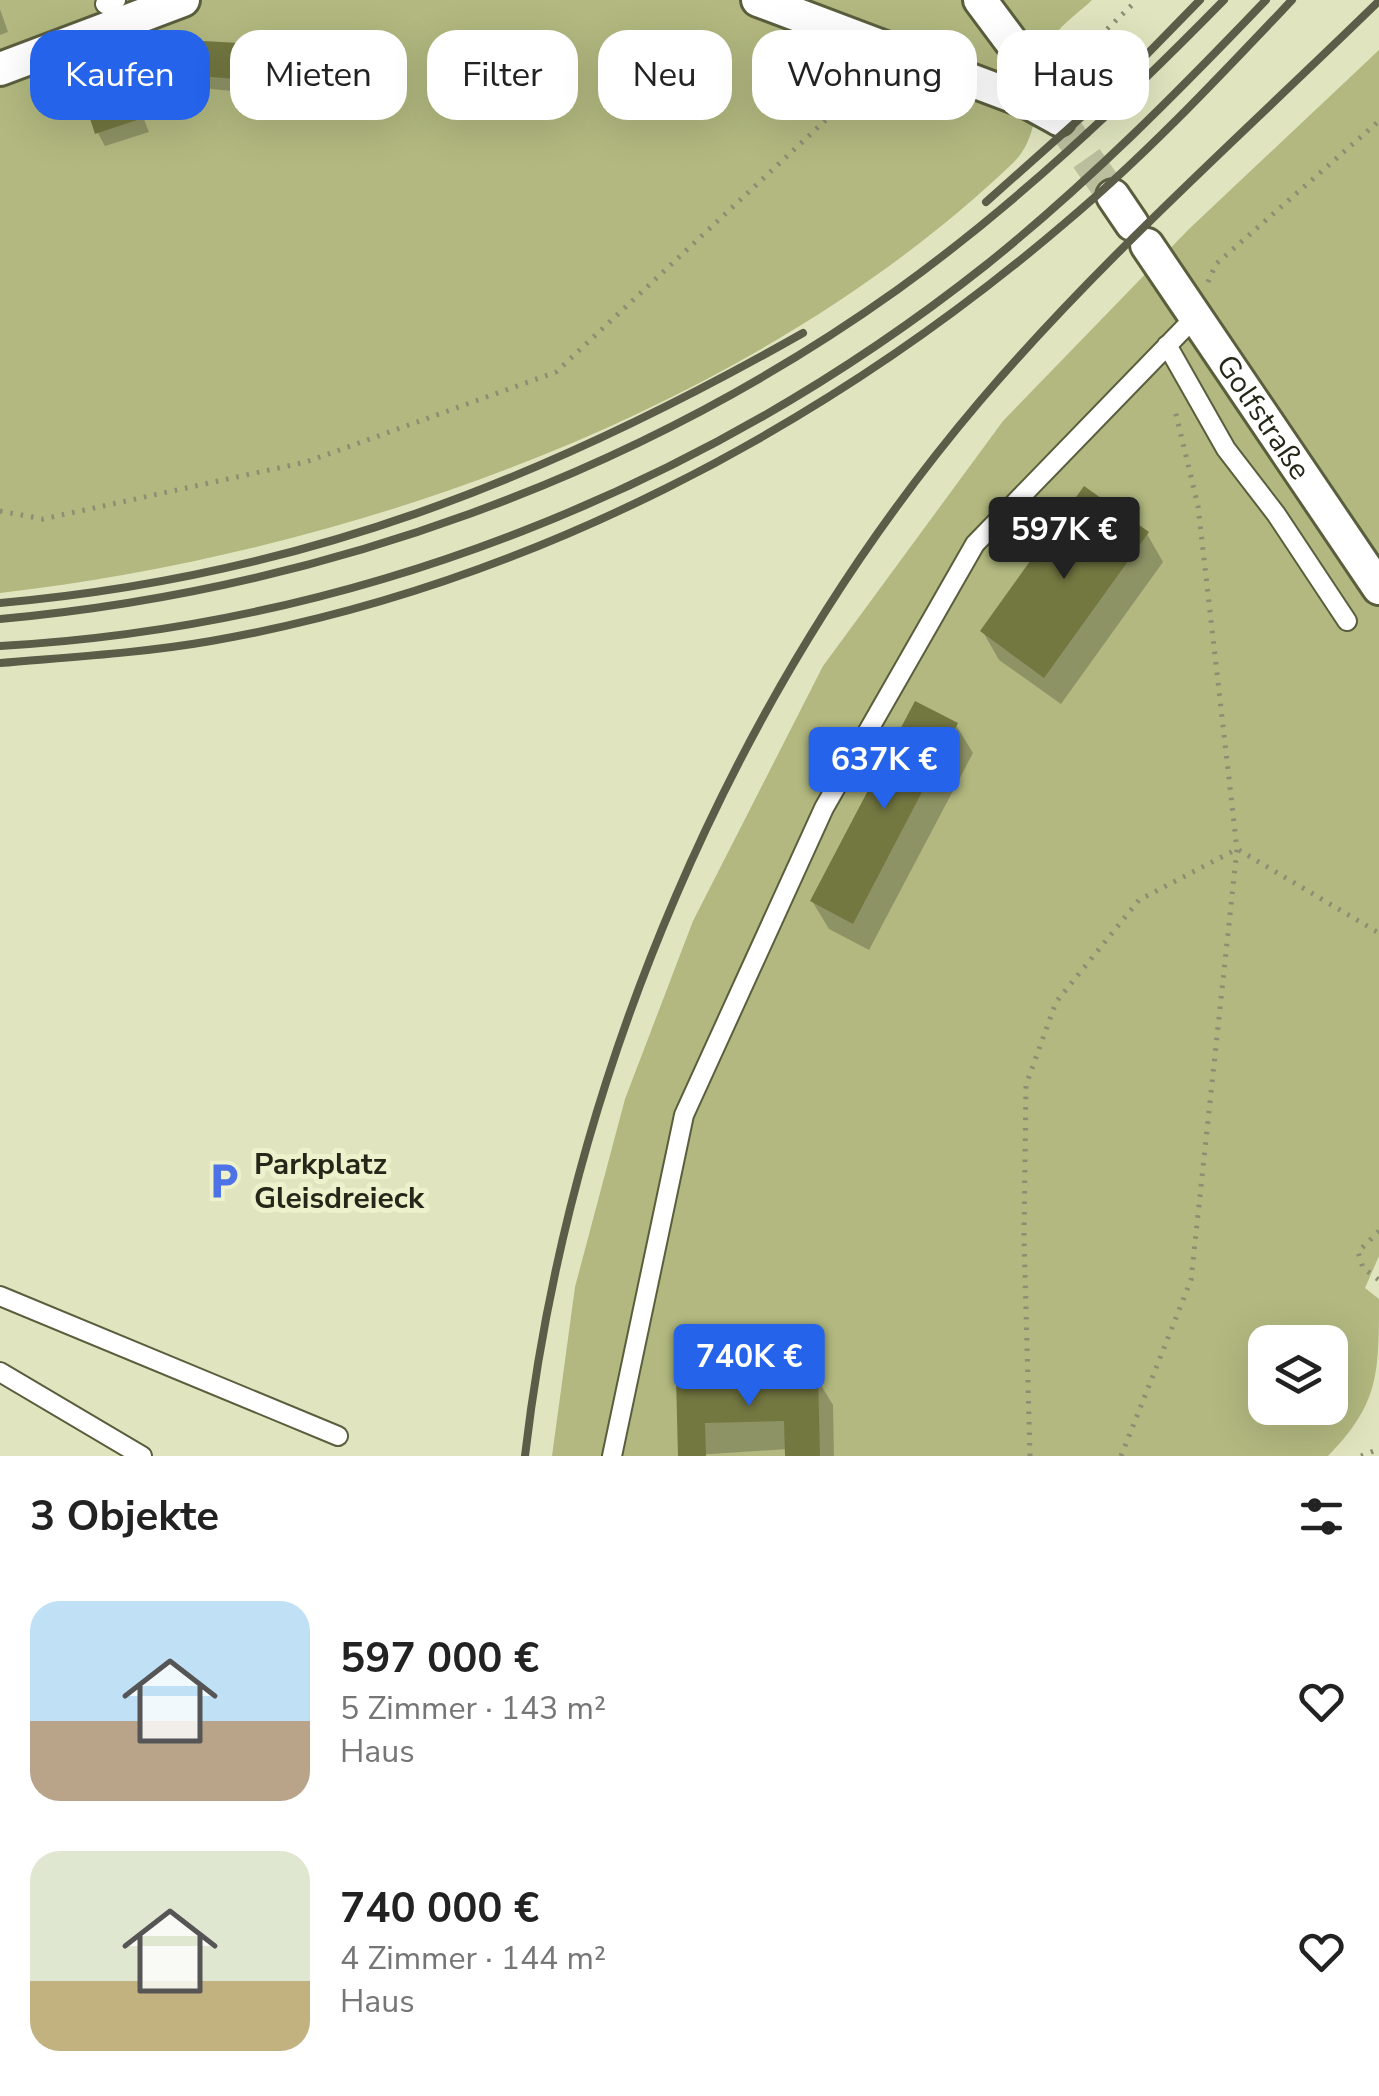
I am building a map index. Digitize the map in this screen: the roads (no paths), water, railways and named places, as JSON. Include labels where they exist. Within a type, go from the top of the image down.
[{"type":"street","points":[[0,70],[184,0]]},
{"type":"street","points":[[758,0],[1026,101],[1059,119],[1026,63],[980,0]]},
{"type":"street","name":"Golfstraße","points":[[1113,196],[1379,588]]},
{"type":"lane","points":[[612,1456],[684,1115],[824,808],[975,544],[1194,318]]},
{"type":"lane","points":[[1167,345],[1226,449],[1276,514],[1347,621]]},
{"type":"lane","points":[[0,1296],[338,1436]]},
{"type":"lane","points":[[0,1372],[142,1456]]},
{"type":"tunnel","points":[[1060,120],[1113,196]]},
{"type":"railway","points":[[986,202],[1114,88],[1200,0]]},
{"type":"railway","points":[[0,619],[119,604],[238,582],[355,551],[470,514],[582,469],[691,416],[796,357],[941,257],[1066,152],[1224,0]]},
{"type":"railway","points":[[0,646],[134,633],[266,609],[395,575],[522,531],[645,478],[764,415],[878,344],[986,265],[1130,137],[1266,0]]},
{"type":"railway","points":[[0,663],[185,645],[328,616],[443,581],[556,539],[665,489],[772,431],[874,367],[972,298],[1124,170],[1292,0]]},
{"type":"railway","points":[[525,1456],[547,1314],[580,1172],[623,1033],[676,896],[739,763],[810,636],[891,515],[1027,348],[1125,246],[1379,1]]},
{"type":"railway","points":[[0,603],[110,590],[215,571],[317,545],[416,513],[610,434],[803,333]]},
{"type":"place","name":"Parkplatz Gleisdreieck","points":[[224,1181]]}]
